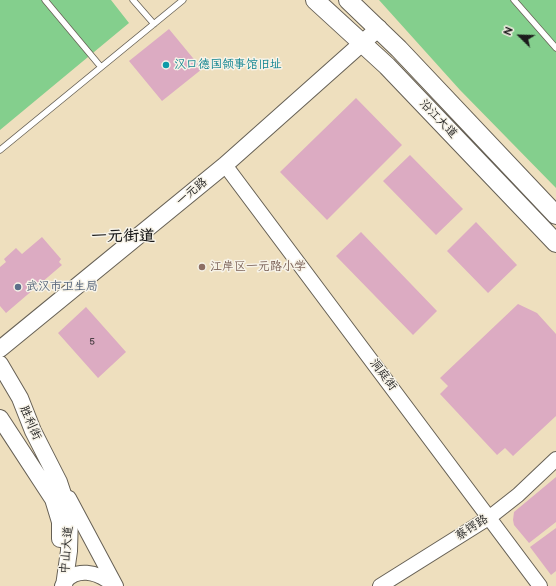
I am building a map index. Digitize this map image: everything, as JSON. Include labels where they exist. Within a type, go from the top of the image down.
[{"type":"main road","name":"沿江大道","points":[[315,0],[387,66],[556,243]]},
{"type":"main road","name":"沿江大道","points":[[348,0],[378,28],[556,214]]},
{"type":"main road","name":"一元路","points":[[0,350],[225,165],[362,44],[378,28]]},
{"type":"main road","name":"胜利街","points":[[0,364],[20,398],[33,430],[60,482],[70,515]]},
{"type":"main road","name":"胜利街","points":[[0,418],[53,499]]},
{"type":"main road","name":"中山大道","points":[[53,499],[60,522],[62,585]]},
{"type":"main road","name":"中山大道","points":[[62,585],[69,551],[70,515]]},
{"type":"street","name":"洞庭街","points":[[225,165],[490,517],[540,586]]},
{"type":"street","name":"蔡锷路","points":[[380,586],[490,517],[518,494],[556,459]]},
{"type":"street","name":"胜利街","points":[[60,482],[115,586]]},
{"type":"street","points":[[62,585],[70,577],[82,572],[103,576],[115,586]]},
{"type":"lane","points":[[45,0],[101,67]]},
{"type":"lane","points":[[133,0],[154,24]]},
{"type":"lane","points":[[0,150],[183,0]]},
{"type":"lane","points":[[514,0],[556,48]]},
{"type":"green space","points":[[0,0],[111,0],[129,23],[0,130]]},
{"type":"green space","points":[[379,0],[556,0],[556,188],[460,90]]},
{"type":"building","name":"汉口德国领事馆旧址","points":[[169,29],[202,69],[162,101],[129,61]]},
{"type":"building","points":[[356,98],[402,145],[327,220],[280,172]]},
{"type":"building","points":[[410,155],[463,209],[436,235],[383,181]]},
{"type":"building","points":[[476,222],[517,265],[488,293],[447,251]]},
{"type":"building","points":[[361,232],[437,311],[413,335],[336,256]]},
{"type":"building","name":"武汉市卫生局","points":[[42,237],[61,259],[59,262],[62,265],[6,313],[0,306],[0,267],[6,262],[4,259],[16,248],[22,254]]},
{"type":"building","points":[[518,304],[537,313],[556,334],[556,416],[513,456],[505,448],[497,455],[440,394],[448,386],[440,378]]},
{"type":"building","points":[[86,307],[126,352],[98,378],[58,333]]},
{"type":"building","points":[[556,477],[556,522],[529,543],[514,525],[514,512]]},
{"type":"building","points":[[556,528],[556,571],[551,575],[530,547]]},
{"type":"place","name":"汉口德国领事馆旧址","points":[[166,65]]},
{"type":"place","name":"江岸区一元路小学","points":[[202,267]]},
{"type":"place","name":"武汉市卫生局","points":[[18,287]]},
{"type":"district","name":"一元街道","points":[[123,237]]}]
